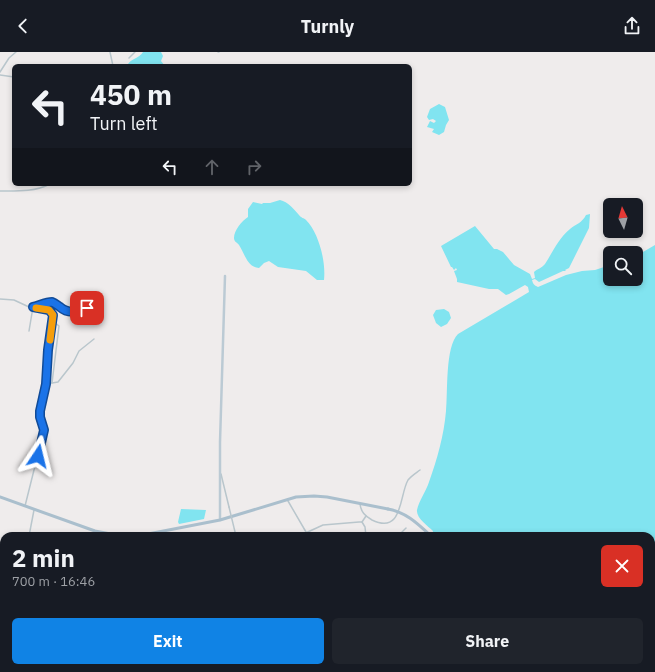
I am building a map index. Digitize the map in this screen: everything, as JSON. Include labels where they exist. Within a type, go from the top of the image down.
[{"type":"main road","points":[[158,532],[220,520],[287,499],[314,496],[327,497],[396,510],[407,515],[426,532]]},
{"type":"main road","points":[[0,498],[100,532]]},
{"type":"street","points":[[0,72],[9,58],[16,52]]},
{"type":"street","points":[[110,52],[112,64]]},
{"type":"street","points":[[129,58],[135,52]]},
{"type":"street","points":[[0,75],[12,77]]},
{"type":"street","points":[[0,191],[29,190],[46,186]]},
{"type":"street","points":[[220,520],[220,395],[224,276]]},
{"type":"street","points":[[0,299],[14,300],[26,307],[49,310],[53,315],[48,350],[46,384],[39,415],[44,430],[25,506]]},
{"type":"street","points":[[33,307],[52,302],[63,310],[69,312],[77,312],[87,308],[91,309],[103,318]]},
{"type":"street","points":[[29,331],[33,307]]},
{"type":"street","points":[[52,383],[59,326],[53,321]]},
{"type":"street","points":[[46,384],[58,382],[73,363],[79,351],[94,339]]},
{"type":"street","points":[[220,470],[235,532]]},
{"type":"street","points":[[360,504],[361,509],[366,516],[382,523],[389,522],[396,517],[400,510],[408,480],[420,470]]},
{"type":"street","points":[[287,499],[306,532],[323,525],[362,522]]},
{"type":"street","points":[[30,532],[35,509]]},
{"type":"street","points":[[362,522],[366,516]]},
{"type":"street","points":[[362,522],[366,532]]},
{"type":"street","points":[[402,532],[406,528]]},
{"type":"water","points":[[143,52],[161,52],[163,56],[161,61],[163,64],[128,64]]},
{"type":"water","points":[[439,104],[445,107],[449,120],[444,132],[439,135],[432,132],[434,129],[427,127],[430,121],[434,123],[436,121],[433,119],[429,120],[427,117],[430,109]]},
{"type":"water","points":[[280,200],[293,208],[306,220],[315,232],[323,257],[324,280],[317,280],[306,271],[278,267],[269,261],[264,263],[259,268],[255,267],[249,263],[239,245],[234,240],[235,232],[241,223],[248,217],[248,209],[253,202],[262,204]]},
{"type":"water","points":[[590,214],[589,228],[569,268],[565,270],[566,271],[539,282],[535,279],[532,280],[538,287],[566,275],[603,267],[603,286],[643,286],[643,252],[655,245],[655,532],[433,532],[420,519],[417,510],[432,474],[442,438],[446,411],[449,359],[454,340],[458,334],[529,292],[528,287],[525,285],[506,295],[498,289],[489,289],[457,282],[454,271],[457,270],[456,268],[454,270],[451,267],[441,246],[475,226],[494,249],[503,252],[514,265],[530,274],[532,279],[535,278],[534,272],[545,264],[559,241],[572,227],[581,222],[586,215]]},
{"type":"water","points":[[444,309],[449,312],[451,318],[447,324],[441,327],[436,323],[433,315],[436,310]]},
{"type":"water","points":[[181,509],[206,510],[204,519],[179,524],[178,522]]},
{"type":"slow traffic","points":[[36,308],[49,310],[53,315],[50,340]]},
{"type":"route","points":[[38,456],[44,430],[39,415],[42,396],[46,384],[48,350],[53,315],[49,310],[33,307],[52,302],[63,310],[69,312],[77,312],[87,308]]}]
